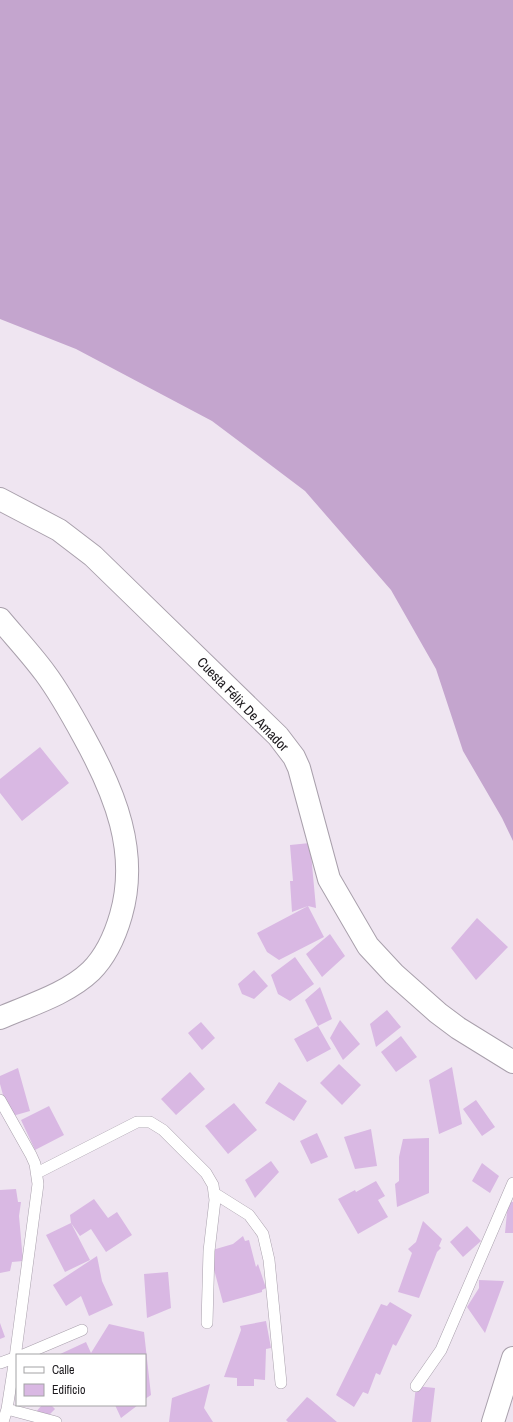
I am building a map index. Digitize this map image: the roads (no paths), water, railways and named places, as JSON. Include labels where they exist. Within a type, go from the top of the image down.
[{"type":"street","name":"Cuesta Félix De Amador","points":[[0,499],[59,530],[109,569],[278,736],[294,757],[299,768],[329,879],[368,946],[394,974],[438,1013],[458,1028],[513,1062]]},
{"type":"street","points":[[0,620],[44,672],[61,697],[102,770],[122,826],[128,866],[124,904],[112,941],[91,970],[65,989],[0,1018]]},
{"type":"street","points":[[493,1422],[513,1358]]},
{"type":"lane","points":[[0,1100],[31,1155],[37,1173],[38,1194],[18,1354]]},
{"type":"lane","points":[[37,1173],[131,1124],[144,1121],[150,1122],[163,1130],[206,1173],[210,1178],[214,1192],[209,1251],[207,1323]]},
{"type":"lane","points":[[416,1386],[440,1350],[513,1183]]},
{"type":"lane","points":[[214,1192],[249,1215],[263,1234],[269,1260],[281,1383]]},
{"type":"lane","points":[[25,1354],[82,1330]]},
{"type":"lane","points":[[0,1363],[16,1358]]},
{"type":"lane","points":[[3,1422],[16,1366]]},
{"type":"lane","points":[[7,1409],[56,1422]]}]
